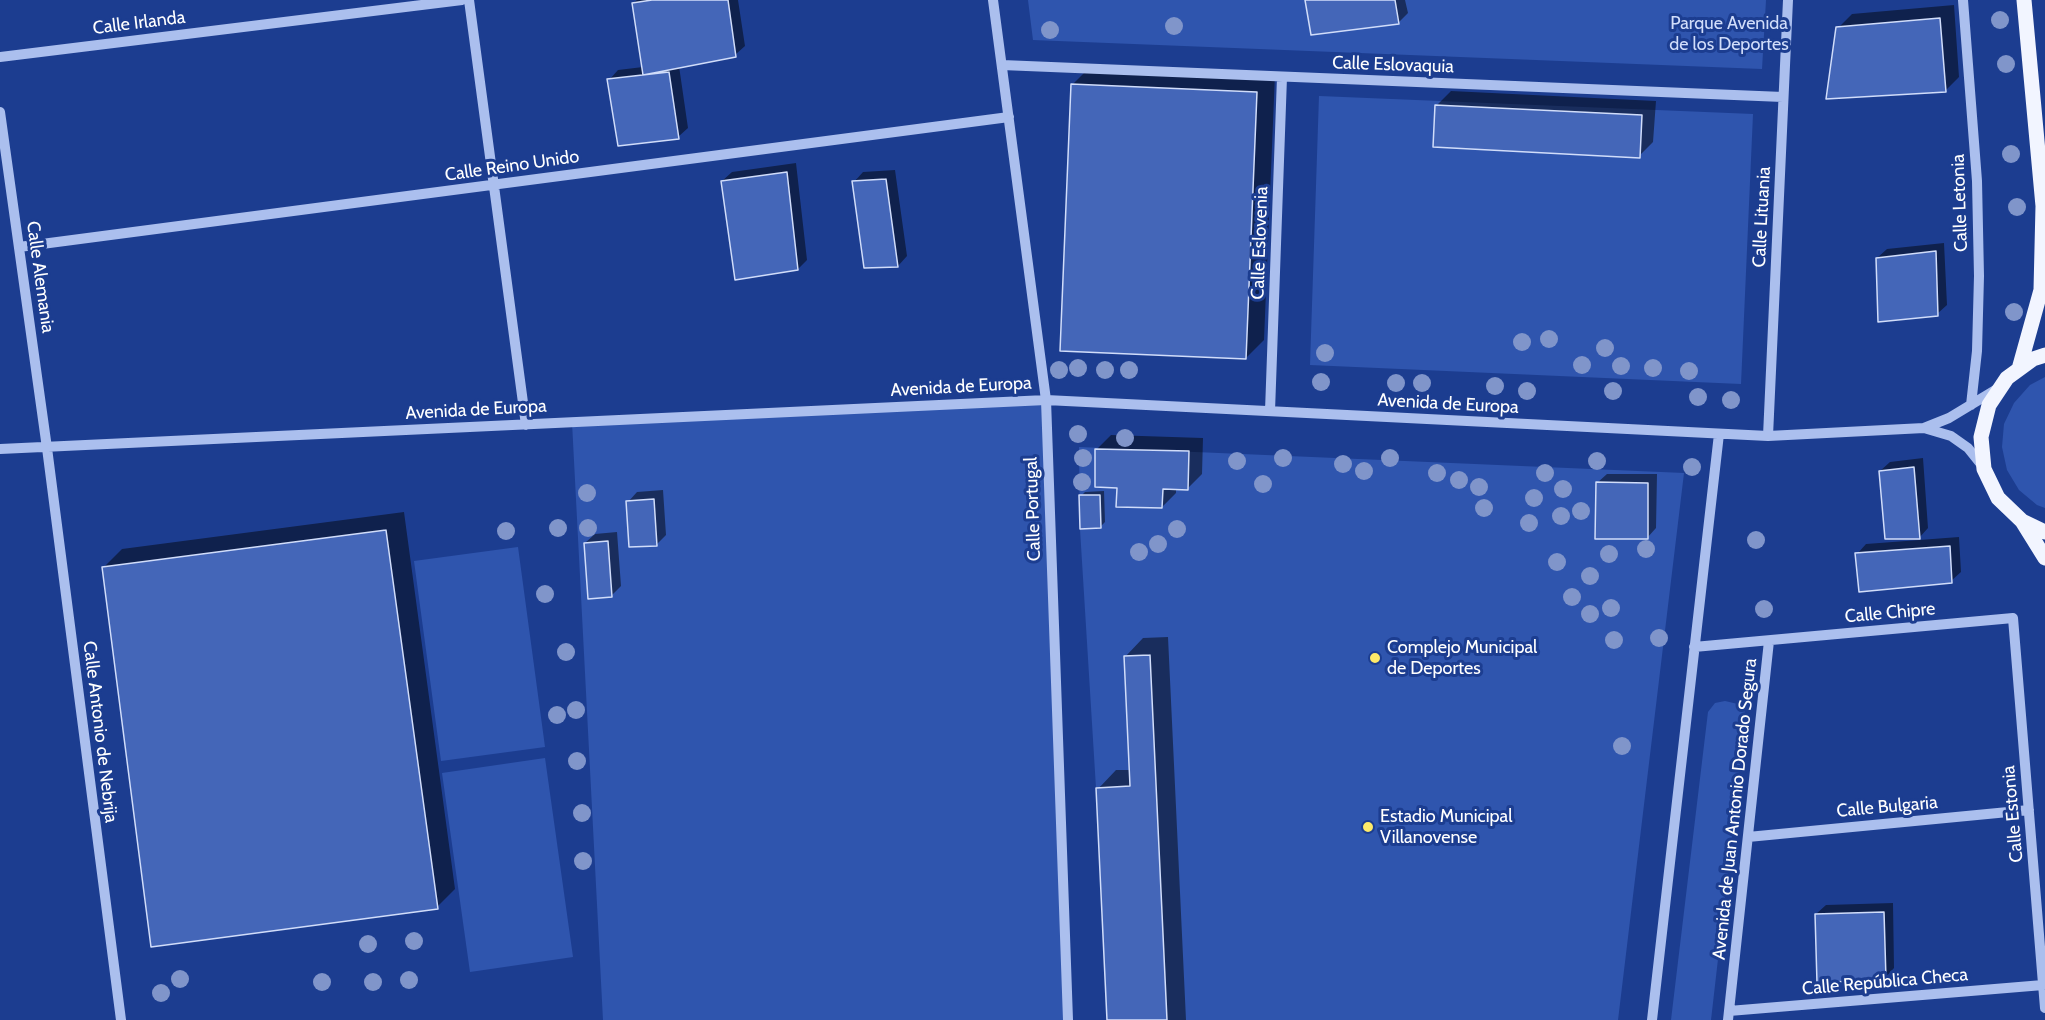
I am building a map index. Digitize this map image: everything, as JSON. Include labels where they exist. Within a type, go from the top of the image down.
[{"type":"main road","points":[[2019,369],[2041,290],[2044,209],[2024,0]]},
{"type":"main road","points":[[2045,355],[2033,359],[2007,378],[1989,405],[1981,437],[1984,469],[1998,498],[2022,521],[2045,558]]},
{"type":"main road","points":[[2022,521],[2045,532]]},
{"type":"street","name":"Calle Irlanda","points":[[0,57],[462,0]]},
{"type":"street","points":[[469,0],[526,425]]},
{"type":"street","name":"Calle Portugal","points":[[993,0],[1046,400],[1068,1020]]},
{"type":"street","name":"Calle Lituania","points":[[1768,436],[1788,0]]},
{"type":"street","name":"Calle Letonia","points":[[1963,0],[1977,182],[1978,341],[1971,405]]},
{"type":"street","name":"Calle Eslovaquia","points":[[1002,65],[1783,97]]},
{"type":"street","name":"Calle Eslovenia","points":[[1270,411],[1282,76]]},
{"type":"street","name":"Calle Alemania","points":[[0,112],[47,448]]},
{"type":"street","name":"Calle Reino Unido","points":[[19,248],[1009,117]]},
{"type":"street","name":"Avenida de Europa","points":[[0,449],[1046,400],[1768,436],[1924,428],[1949,418],[2001,386]]},
{"type":"street","name":"Avenida de Europa","points":[[1924,428],[1951,436],[1968,448],[1984,469]]},
{"type":"street","points":[[1652,1020],[1719,434]]},
{"type":"street","name":"Calle Antonio de Nebrija","points":[[47,448],[121,1020]]},
{"type":"street","name":"Calle Chipre","points":[[1769,641],[2013,618]]},
{"type":"street","name":"Calle Estonia","points":[[2013,618],[2045,1008]]},
{"type":"street","name":"Avenida de Juan Antonio Dorado Segura","points":[[1694,647],[1769,641],[1729,1015]]},
{"type":"street","name":"Calle Bulgaria","points":[[1748,837],[2029,810]]},
{"type":"street","name":"Calle República Checa","points":[[1729,1015],[2043,985]]},
{"type":"green space","name":"Parque Avenida de los Deportes","points":[[1028,0],[1766,0],[1762,69],[1033,40]]},
{"type":"green space","points":[[1319,96],[1753,114],[1741,384],[1310,365]]},
{"type":"green space","points":[[2045,377],[2045,508],[2037,505],[2019,490],[2007,470],[2002,447],[2004,424],[2014,403],[2030,385]]},
{"type":"green space","points":[[1046,400],[1068,1020],[603,1020],[572,422]]},
{"type":"green space","name":"Complejo Municipal de Deportes","points":[[1079,447],[1684,473],[1618,1020],[1107,1020],[1080,529]]},
{"type":"green space","points":[[518,547],[545,747],[441,761],[414,561]]},
{"type":"green space","points":[[1725,701],[1742,705],[1746,715],[1711,1020],[1671,1020],[1708,712],[1715,703]]},
{"type":"green space","points":[[545,758],[573,957],[470,972],[442,773]]},
{"type":"building","points":[[652,0],[728,0],[736,57],[643,75],[632,3]]},
{"type":"building","points":[[1305,0],[1395,0],[1399,24],[1311,35]]},
{"type":"building","points":[[1940,18],[1946,92],[1826,99],[1836,27]]},
{"type":"building","points":[[669,72],[679,139],[618,146],[607,79]]},
{"type":"building","points":[[1071,84],[1257,92],[1246,359],[1060,351]]},
{"type":"building","points":[[1435,105],[1642,115],[1640,158],[1433,147]]},
{"type":"building","points":[[787,172],[798,270],[735,280],[721,181]]},
{"type":"building","points":[[886,179],[898,267],[864,268],[852,181]]},
{"type":"building","points":[[1936,251],[1938,316],[1878,322],[1876,258]]},
{"type":"building","points":[[1095,449],[1189,451],[1188,490],[1163,489],[1162,508],[1116,507],[1117,488],[1095,487]]},
{"type":"building","points":[[1914,467],[1920,539],[1885,539],[1879,471]]},
{"type":"building","points":[[1596,482],[1648,483],[1648,539],[1595,539]]},
{"type":"building","points":[[1079,495],[1100,495],[1101,528],[1080,529]]},
{"type":"building","points":[[654,499],[657,546],[629,547],[626,501]]},
{"type":"building","points":[[386,530],[438,909],[151,947],[102,567]]},
{"type":"building","points":[[608,541],[612,597],[588,599],[584,543]]},
{"type":"building","points":[[1950,546],[1952,583],[1859,592],[1855,553]]},
{"type":"building","points":[[1150,655],[1167,1020],[1107,1020],[1096,788],[1130,786],[1124,656]]},
{"type":"building","points":[[1884,912],[1886,979],[1817,983],[1815,914]]},
{"type":"place","name":"Complejo Municipal de Deportes","points":[[1375,658]]},
{"type":"place","name":"Estadio Municipal Villanovense","points":[[1368,827]]}]
